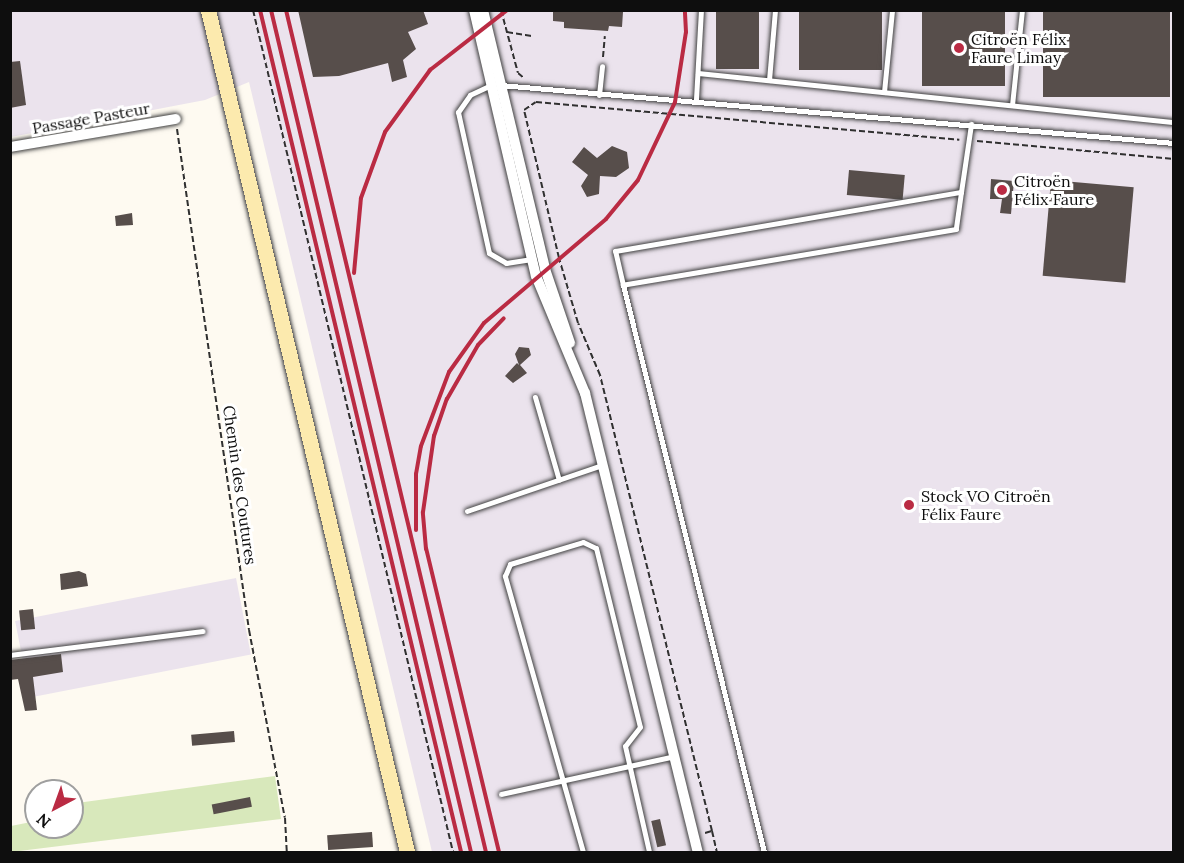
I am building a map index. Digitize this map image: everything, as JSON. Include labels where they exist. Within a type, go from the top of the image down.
[{"type":"main road","points":[[208,10],[407,852]]},
{"type":"street","points":[[474,10],[532,259],[550,313],[573,361]]},
{"type":"street","points":[[483,10],[545,269],[603,465],[698,852]]},
{"type":"street","name":"Passage Pasteur","points":[[10,147],[176,119]]},
{"type":"lane","points":[[696,99],[701,10]]},
{"type":"lane","points":[[769,80],[775,10]]},
{"type":"lane","points":[[884,92],[892,10]]},
{"type":"lane","points":[[1012,105],[1022,10]]},
{"type":"lane","points":[[599,95],[602,66]]},
{"type":"lane","points":[[698,73],[1173,122]]},
{"type":"lane","points":[[532,259],[506,263],[489,253],[458,112],[470,95],[490,85],[540,86],[665,102],[696,99],[1173,143]]},
{"type":"lane","points":[[623,285],[956,229],[971,124]]},
{"type":"lane","points":[[764,852],[615,251],[961,192]]},
{"type":"lane","points":[[535,397],[559,480]]},
{"type":"lane","points":[[467,511],[603,465]]},
{"type":"lane","points":[[583,852],[566,780],[505,576],[510,564],[583,542],[596,549],[640,727],[625,746],[649,852]]},
{"type":"lane","points":[[10,655],[203,631]]},
{"type":"lane","points":[[501,794],[675,756]]},
{"type":"path","points":[[253,10],[453,852]]},
{"type":"path","points":[[501,10],[518,73],[540,82],[540,86]]},
{"type":"path","points":[[507,32],[532,36]]},
{"type":"path","points":[[602,66],[605,36]]},
{"type":"path","points":[[717,852],[600,375],[578,322],[524,110],[536,102],[1173,159]]},
{"type":"path","name":"Chemin des Coutures","points":[[176,119],[249,630],[285,818],[287,852]]},
{"type":"path","points":[[694,836],[712,831]]},
{"type":"shaded area","points":[[11,11],[1173,11],[1173,852],[432,852],[249,82],[205,100],[11,137]]},
{"type":"shaded area","points":[[236,578],[251,655],[30,697],[15,621]]},
{"type":"green space","points":[[275,776],[281,819],[11,852],[11,826],[24,823],[24,839],[84,839],[84,802]]},
{"type":"building","points":[[298,10],[423,10],[428,24],[408,32],[416,49],[403,60],[407,77],[392,82],[388,63],[339,76],[313,77]]},
{"type":"building","points":[[553,10],[623,12],[622,27],[609,26],[608,31],[564,28],[564,22],[553,21]]},
{"type":"building","points":[[716,10],[759,10],[759,69],[716,69]]},
{"type":"building","points":[[799,10],[882,10],[882,70],[799,70]]},
{"type":"building","name":"Citroën Félix Faure Limay","points":[[922,10],[1005,10],[1005,86],[922,86]]},
{"type":"building","points":[[1043,10],[1170,10],[1170,97],[1043,97]]},
{"type":"building","points":[[20,61],[26,105],[10,108],[10,62]]},
{"type":"building","points":[[612,146],[627,152],[629,168],[616,177],[600,176],[599,194],[587,197],[581,186],[588,175],[572,162],[584,147],[597,158]]},
{"type":"building","points":[[849,170],[905,175],[903,200],[847,195]]},
{"type":"building","name":"Citroën Félix Faure","points":[[991,179],[1014,181],[1011,214],[1000,213],[1002,199],[990,199]]},
{"type":"building","points":[[1051,180],[1134,187],[1125,283],[1043,276]]},
{"type":"building","points":[[132,213],[133,225],[116,226],[115,216]]},
{"type":"building","points":[[519,347],[529,348],[531,355],[520,365],[527,373],[513,383],[505,376],[517,363],[519,365],[515,354]]},
{"type":"building","points":[[79,571],[86,574],[88,586],[61,590],[60,574]]},
{"type":"building","points":[[33,609],[35,629],[21,630],[19,610]]},
{"type":"building","points":[[61,654],[63,672],[33,677],[37,710],[25,711],[18,679],[10,680],[10,660]]},
{"type":"building","points":[[234,731],[235,742],[192,746],[191,735]]},
{"type":"building","points":[[250,797],[252,807],[214,814],[212,804]]},
{"type":"building","points":[[660,819],[666,845],[657,847],[651,821]]},
{"type":"building","points":[[372,832],[373,847],[328,850],[327,835]]},
{"type":"railway","points":[[260,10],[461,852]]},
{"type":"railway","points":[[271,10],[471,852]]},
{"type":"railway","points":[[286,10],[486,852]]},
{"type":"railway","points":[[354,273],[361,198],[385,132],[430,70],[507,10]]},
{"type":"railway","points":[[416,530],[416,474],[421,446],[449,372],[484,323],[606,219],[638,180],[675,102],[686,32],[685,10]]},
{"type":"railway","points":[[499,852],[426,549],[423,512],[434,436],[447,399],[478,345],[504,318]]},
{"type":"place","name":"Citroën Félix Faure Limay","points":[[959,48]]},
{"type":"place","name":"Citroën Félix Faure","points":[[1002,190]]},
{"type":"place","name":"Stock VO Citroën Félix Faure","points":[[909,505]]}]
